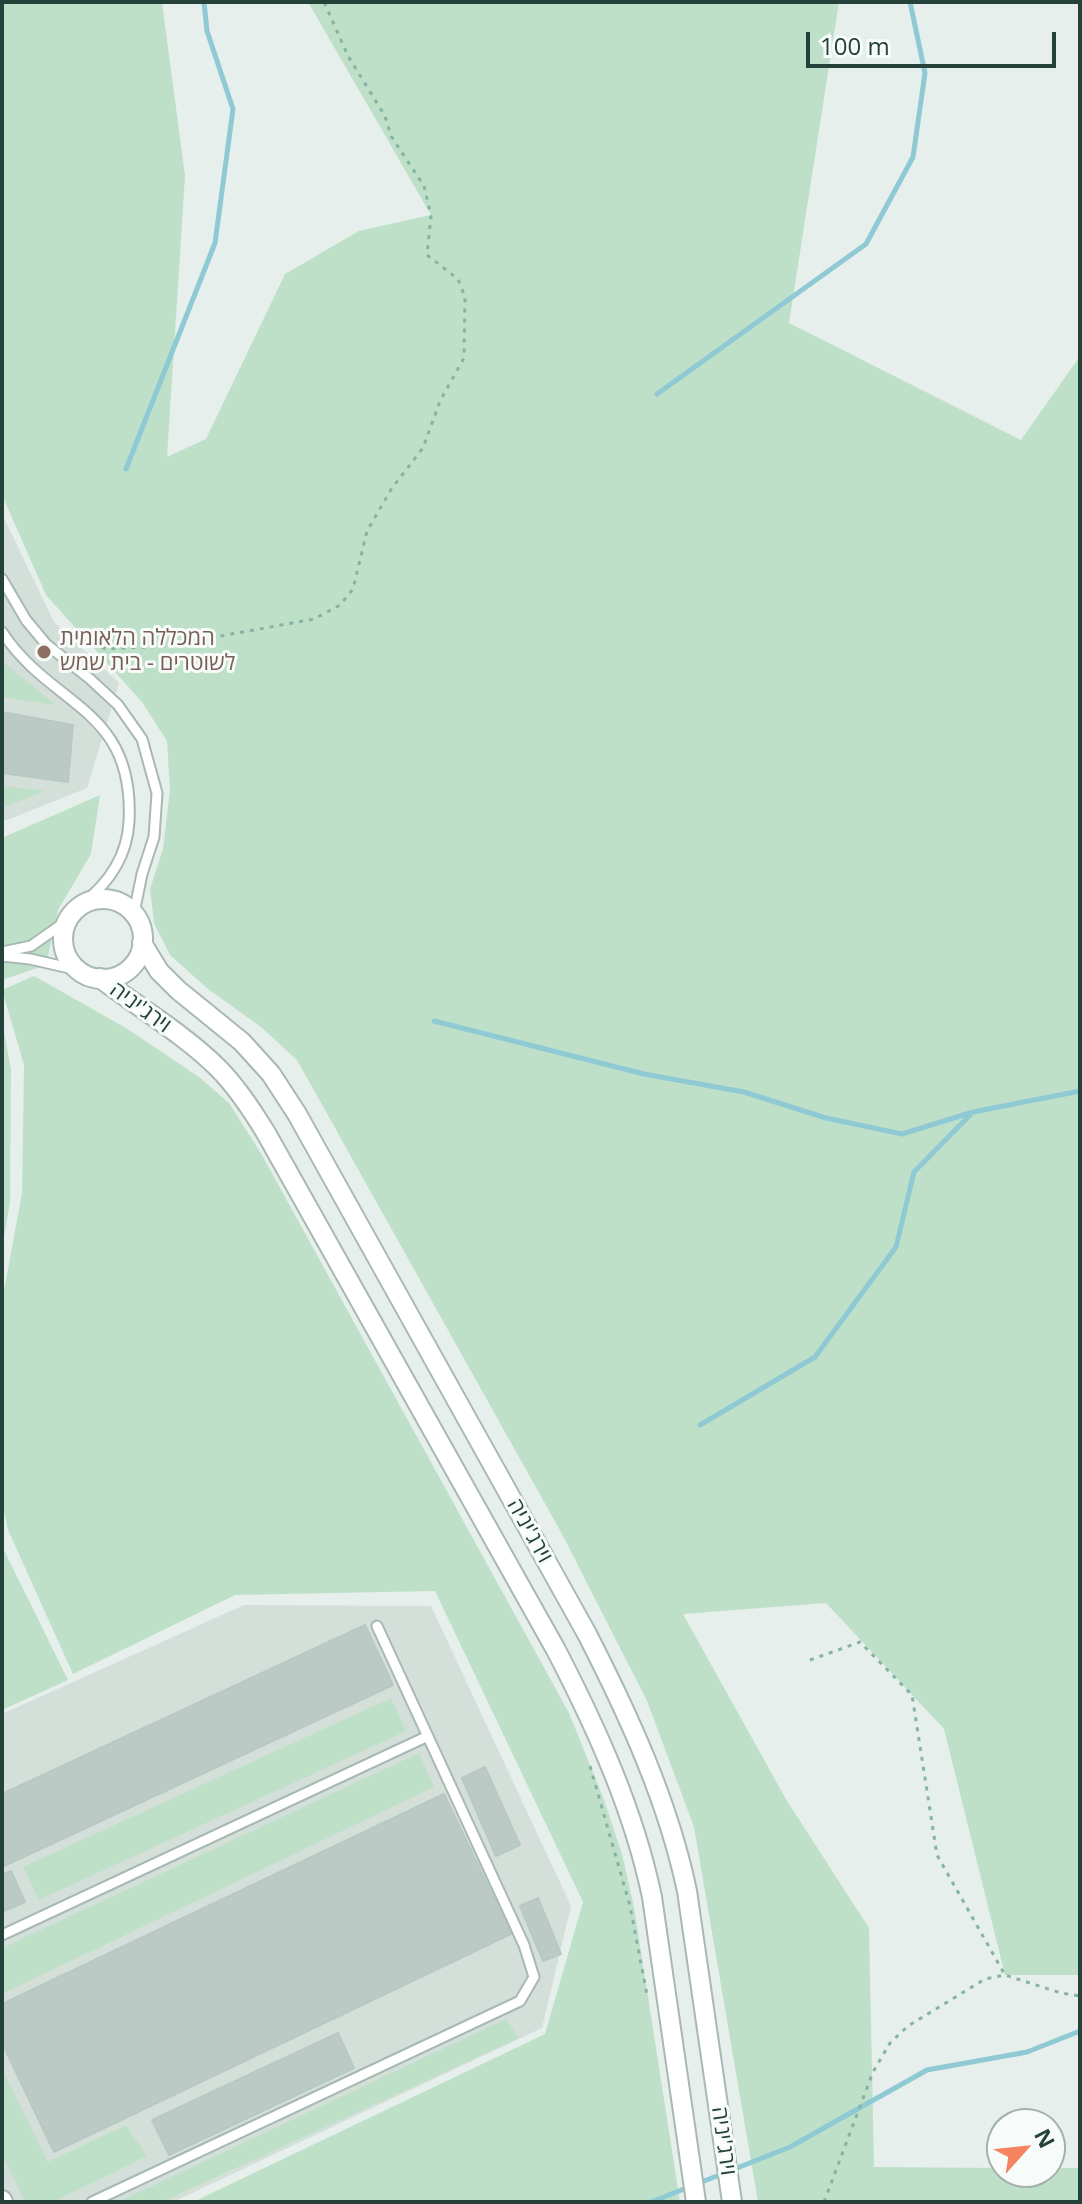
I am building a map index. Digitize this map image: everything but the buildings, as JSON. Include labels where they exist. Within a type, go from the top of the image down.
[{"type":"street","points":[[104,899],[125,905],[134,913],[142,933],[142,943],[133,965],[123,973],[112,978],[88,976],[70,962],[63,940],[68,920],[82,904],[104,899]]},
{"type":"street","name":"וירג'יניה","points":[[142,943],[159,971],[178,990],[242,1042],[271,1074],[297,1114],[621,1698],[679,1854],[732,2202]]},
{"type":"street","name":"וירג'יניה","points":[[100,978],[217,1067],[242,1096],[282,1160],[556,1650],[588,1713],[645,1862],[696,2202]]},
{"type":"lane","points":[[2,579],[26,620],[46,644],[118,705],[142,739],[157,793],[154,837],[134,913]]},
{"type":"lane","points":[[2,632],[28,663],[98,722],[118,750],[130,795],[128,832],[118,862],[105,884],[82,904]]},
{"type":"lane","points":[[2,954],[31,946],[68,920]]},
{"type":"lane","points":[[2,954],[78,970]]},
{"type":"lane","points":[[92,2202],[520,2001],[534,1977],[524,1945],[377,1626]]},
{"type":"lane","points":[[2,1935],[428,1736]]},
{"type":"path","points":[[46,644],[67,639],[87,641],[106,649],[166,646],[314,619],[340,605],[353,589],[367,531],[392,488],[423,448],[440,401],[464,358],[465,297],[458,279],[427,255],[431,216],[424,186],[391,136],[385,116],[348,56],[324,2]]},
{"type":"path","points":[[810,1660],[860,1642],[912,1695],[937,1855],[1005,1975]]},
{"type":"path","points":[[588,1756],[630,1906],[648,1998]]},
{"type":"path","points":[[824,2202],[873,2072],[890,2043],[908,2026],[985,1979],[1005,1975],[1080,1996]]},
{"type":"shaded area","name":"המכללה הלאומית לשוטרים - בית שמש","points":[[2,514],[54,622],[119,683],[87,788],[2,822]]},
{"type":"shaded area","points":[[244,1605],[431,1606],[571,1906],[542,2028],[173,2202],[2,2202],[2,1714]]},
{"type":"green space","points":[[2,2],[162,2],[185,176],[167,457],[206,439],[285,274],[359,231],[431,215],[308,2],[839,2],[789,323],[1021,440],[1080,356],[1080,1975],[1005,1975],[944,1729],[826,1603],[683,1614],[787,1801],[869,1928],[874,2167],[986,2168],[986,2188],[1066,2188],[1066,2168],[1080,2168],[1080,2202],[758,2202],[694,1827],[647,1701],[562,1534],[297,1060],[261,1027],[208,989],[170,955],[154,923],[150,889],[163,849],[170,790],[167,741],[142,702],[46,595],[2,495]]},
{"type":"green space","points":[[2,661],[56,705],[2,697]]},
{"type":"green space","points":[[2,786],[45,791],[2,808]]},
{"type":"green space","points":[[100,795],[91,854],[58,910],[46,965],[2,980],[2,838]]},
{"type":"green space","points":[[34,976],[126,1028],[199,1077],[229,1103],[262,1155],[569,1713],[622,1854],[634,1907],[680,2202],[193,2202],[545,2034],[583,1902],[435,1591],[235,1595],[73,1674],[8,1530],[2,1502],[2,1302],[22,1193],[24,1065],[2,990]]},
{"type":"green space","points":[[2,1020],[11,1070],[10,1202],[2,1249]]},
{"type":"green space","points":[[2,1546],[68,1680],[2,1710]]},
{"type":"green space","points":[[391,1698],[406,1731],[39,1900],[23,1867]]},
{"type":"green space","points":[[419,1753],[434,1787],[2,1994],[2,1948]]},
{"type":"green space","points":[[506,2019],[519,2038],[162,2202],[118,2202]]},
{"type":"green space","points":[[2,2069],[48,2162],[126,2125],[147,2156],[53,2202],[25,2202],[2,2153]]},
{"type":"waterway","points":[[126,469],[215,243],[233,109],[207,31],[204,2]]},
{"type":"waterway","points":[[657,394],[866,244],[913,157],[925,73],[910,2]]},
{"type":"waterway","points":[[434,1021],[644,1074],[744,1092],[826,1118],[902,1134],[973,1112],[1080,1091]]},
{"type":"waterway","points":[[700,1425],[815,1357],[896,1247],[914,1172],[970,1115]]},
{"type":"waterway","points":[[651,2202],[790,2147],[927,2070],[1027,2052],[1080,2031]]},
{"type":"place","name":"המכללה הלאומית לשוטרים - בית שמש","points":[[44,652]]}]
